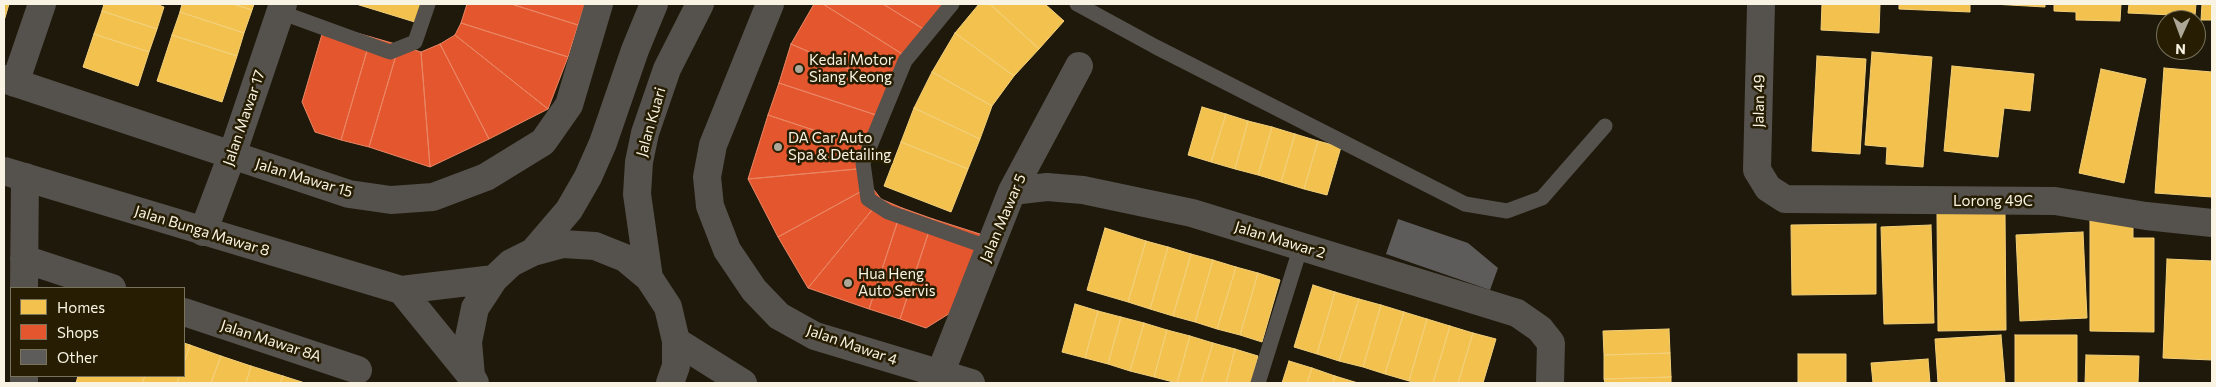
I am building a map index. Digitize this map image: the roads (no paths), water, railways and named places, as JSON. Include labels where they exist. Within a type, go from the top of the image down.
[{"type":"street","points":[[10,81],[42,4]]},
{"type":"street","name":"Jalan Mawar 15","points":[[10,81],[349,194],[391,200],[433,197],[486,177],[544,142],[569,105],[599,4]]},
{"type":"street","points":[[532,252],[569,210],[588,177],[603,143],[635,50],[654,4]]},
{"type":"street","name":"Jalan Kuari","points":[[649,278],[637,194],[639,162],[645,133],[667,69],[700,4]]},
{"type":"street","name":"Jalan Mawar 4","points":[[770,4],[713,145],[707,178],[710,206],[727,250],[754,290],[779,316],[815,336],[970,383]]},
{"type":"street","name":"Jalan 49","points":[[1761,4],[1757,170],[1773,193]]},
{"type":"street","name":"Jalan Mawar 17","points":[[203,232],[232,156],[282,8]]},
{"type":"street","name":"Jalan Mawar 5","points":[[940,374],[1012,191],[1079,66]]},
{"type":"street","points":[[14,174],[24,259],[24,287]]},
{"type":"street","name":"Jalan Bunga Mawar 8","points":[[14,174],[401,290],[494,279]]},
{"type":"street","name":"Jalan Mawar 2","points":[[1012,191],[1047,187],[1083,190],[1192,214],[1517,314],[1540,329],[1550,343],[1550,383]]},
{"type":"street","name":"Lorong 49C","points":[[1773,193],[1785,199],[1799,201],[2055,201],[2146,216],[2212,223]]},
{"type":"street","points":[[473,380],[468,342],[473,316],[475,308],[494,279],[511,263],[532,252],[563,244],[595,246],[625,258],[649,278],[668,307],[676,341],[676,366],[670,383]]},
{"type":"street","points":[[24,259],[109,287]]},
{"type":"street","points":[[401,290],[473,380]]},
{"type":"street","name":"Jalan Mawar 8A","points":[[185,312],[358,370]]},
{"type":"street","points":[[676,341],[743,383]]},
{"type":"lane","points":[[282,8],[390,52],[415,42],[428,4]]},
{"type":"lane","points":[[952,4],[905,61],[863,163],[868,199],[888,212],[990,248]]},
{"type":"lane","points":[[1077,4],[1156,47],[1465,204],[1507,211],[1542,198],[1604,126]]},
{"type":"lane","points":[[1258,383],[1301,246]]},
{"type":"place","name":"Kedai Motor Siang Keong","points":[[799,69]]},
{"type":"place","name":"DA Car Auto Spa & Detailing","points":[[778,147]]},
{"type":"place","name":"Hua Heng Auto Servis","points":[[848,283]]}]
